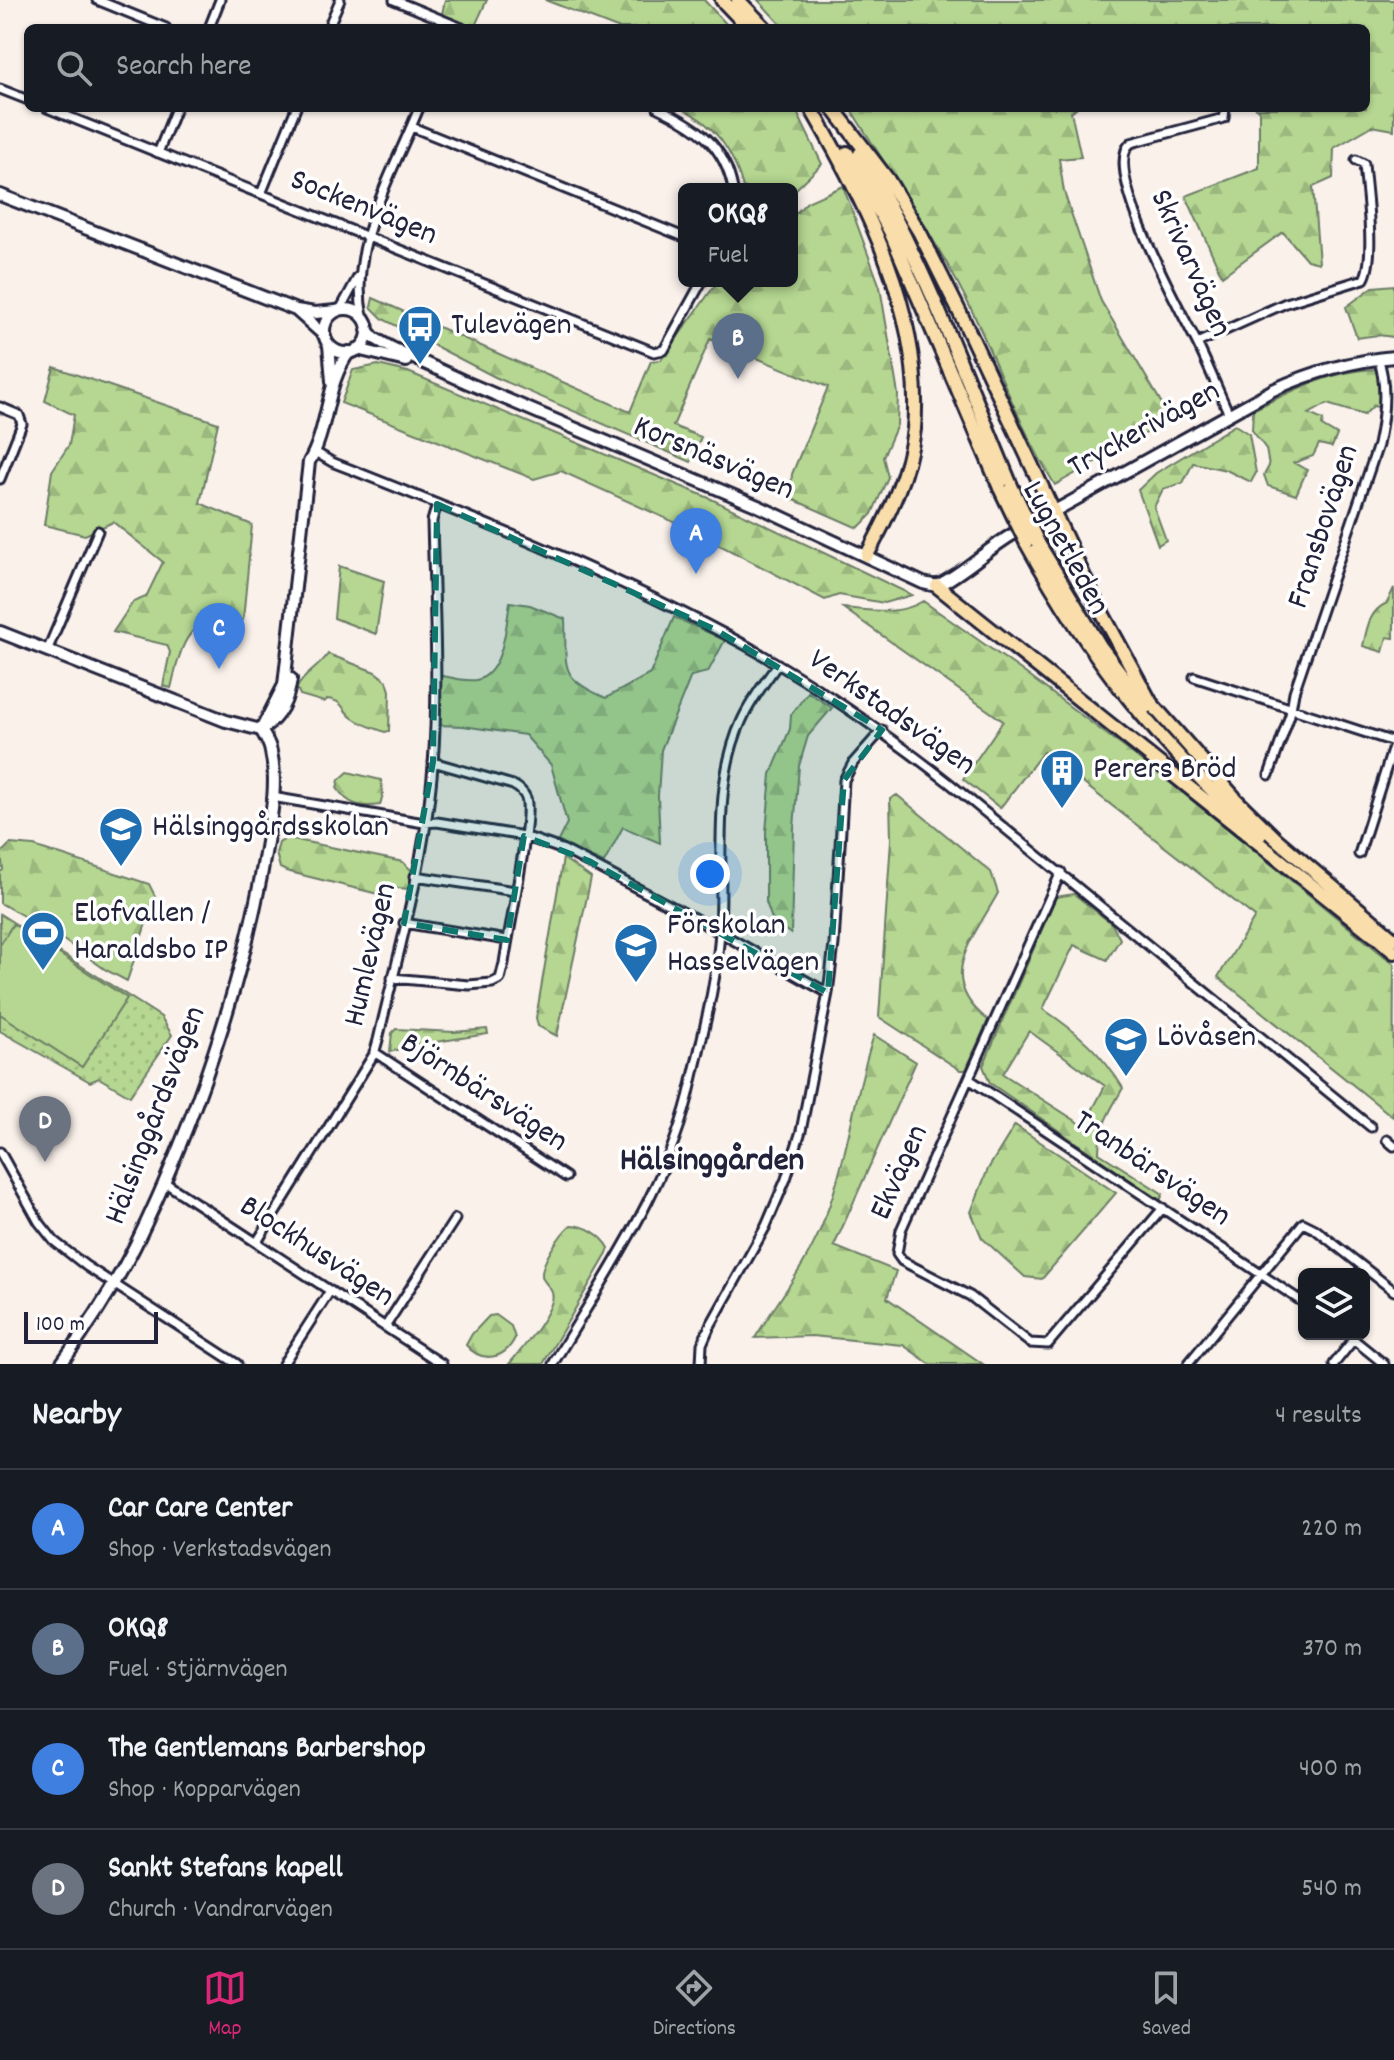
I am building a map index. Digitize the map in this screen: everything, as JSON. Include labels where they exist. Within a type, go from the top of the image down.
[{"type":"highway","points":[[722,0],[745,24]]},
{"type":"highway","points":[[738,0],[761,24]]},
{"type":"highway","points":[[816,112],[856,187],[880,244],[909,341],[914,380],[914,430],[908,461],[888,517],[867,555]]},
{"type":"highway","name":"Lugnetleden","points":[[817,112],[851,159],[890,231],[1006,488],[1078,632],[1114,683],[1154,731],[1243,820],[1375,936]]},
{"type":"highway","name":"Lugnetleden","points":[[834,112],[895,217],[1006,488]]},
{"type":"highway","points":[[835,112],[888,180],[920,233],[1094,598],[1151,703],[1234,797],[1275,838],[1394,939]]},
{"type":"highway","name":"Lugnetleden","points":[[1032,542],[1129,686],[1183,748],[1234,797]]},
{"type":"highway","points":[[937,586],[1394,952]]},
{"type":"street","points":[[97,0],[156,24]]},
{"type":"street","points":[[211,24],[220,0]]},
{"type":"street","points":[[330,24],[340,0]]},
{"type":"street","points":[[394,0],[447,24]]},
{"type":"street","points":[[0,89],[24,98]]},
{"type":"street","name":"Sockenvägen","points":[[57,112],[647,350],[662,352],[699,287]]},
{"type":"street","points":[[158,153],[174,112]]},
{"type":"street","points":[[261,194],[294,112]]},
{"type":"street","points":[[332,383],[326,323],[338,311],[359,275],[368,237],[418,112]]},
{"type":"street","points":[[666,112],[688,124],[716,146],[727,163],[732,183]]},
{"type":"street","name":"Skrivarvägen","points":[[1225,112],[1224,118],[1134,141],[1127,145],[1124,152],[1125,171],[1146,239],[1229,414]]},
{"type":"street","points":[[412,127],[678,235]]},
{"type":"street","points":[[1197,343],[1286,303],[1364,279],[1369,259],[1368,215],[1364,164],[1356,160]]},
{"type":"street","points":[[0,195],[296,310],[315,313],[352,310],[363,317]]},
{"type":"street","points":[[0,632],[226,721],[261,730],[284,685],[308,470],[339,365],[365,341],[367,330],[359,275]]},
{"type":"street","points":[[296,310],[336,350],[353,351]]},
{"type":"street","name":"Korsnäsvägen","points":[[367,330],[392,348],[468,383],[758,506],[923,583],[937,586]]},
{"type":"street","name":"Korsnäsvägen","points":[[353,351],[388,355],[468,383]]},
{"type":"street","name":"Tryckerivägen","points":[[937,586],[961,574],[995,545],[1052,512],[1291,382],[1318,371],[1394,357]]},
{"type":"street","name":"Fransbovägen","points":[[1269,775],[1378,445],[1384,397],[1382,368],[1378,358]]},
{"type":"street","points":[[0,407],[21,418],[22,427],[0,479]]},
{"type":"street","name":"Verkstadsvägen","points":[[315,452],[332,462],[575,562],[716,630],[778,664],[882,730],[1061,872],[1371,1127]]},
{"type":"street","name":"Humlevägen","points":[[257,1242],[374,1052],[415,876],[433,762],[435,647],[432,527],[437,504]]},
{"type":"street","points":[[47,651],[98,531]]},
{"type":"street","points":[[553,1364],[632,1230],[672,1150],[692,1082],[720,933],[727,767],[741,721],[778,664]]},
{"type":"street","points":[[1194,677],[1394,743],[1359,854]]},
{"type":"street","name":"Hälsinggårdsvägen","points":[[61,1364],[115,1284],[164,1182],[203,1080],[248,938],[263,869],[274,770],[271,748],[261,730]]},
{"type":"street","points":[[701,1364],[702,1344],[766,1226],[786,1179],[801,1131],[828,993],[834,944],[843,784],[853,763],[882,730]]},
{"type":"street","points":[[392,978],[438,983],[492,983],[501,978],[527,805],[521,790],[433,762]]},
{"type":"street","points":[[272,797],[424,823],[437,822],[524,836],[589,861],[828,993]]},
{"type":"street","name":"Ekvägen","points":[[1061,872],[901,1230],[896,1250],[902,1261],[970,1296],[1030,1343],[1048,1344],[1163,1208]]},
{"type":"street","points":[[415,876],[515,891]]},
{"type":"street","points":[[404,923],[507,940]]},
{"type":"street","name":"Björnbärsvägen","points":[[374,1052],[566,1177]]},
{"type":"street","name":"Tranbärsvägen","points":[[969,1079],[1298,1299]]},
{"type":"street","points":[[1387,1140],[1394,1146]]},
{"type":"street","points":[[0,1152],[48,1234],[65,1250],[237,1364]]},
{"type":"street","name":"Blockhusvägen","points":[[164,1182],[442,1364]]},
{"type":"street","points":[[385,1327],[455,1219]]},
{"type":"street","points":[[1188,1364],[1303,1223],[1394,1291]]},
{"type":"street","points":[[283,1364],[330,1291]]},
{"type":"street","points":[[1334,1364],[1349,1340]]},
{"type":"street","points":[[1355,1340],[1384,1364]]},
{"type":"highlighted area","points":[[437,504],[716,630],[882,730],[844,780],[828,993],[589,861],[524,836],[507,940],[404,923],[433,762]]},
{"type":"green space","points":[[445,0],[487,0],[476,24],[463,24],[442,14]]},
{"type":"green space","points":[[545,0],[704,0],[726,24],[607,24]]},
{"type":"green space","points":[[758,0],[1394,0],[1394,130],[1372,126],[1334,148],[1333,178],[1313,187],[1319,263],[1307,260],[1283,232],[1222,276],[1186,196],[1259,168],[1259,112],[1370,112],[1370,24],[780,24]]},
{"type":"green space","points":[[688,112],[797,112],[822,164],[798,187],[798,183],[742,183],[721,140]]},
{"type":"green space","points":[[853,112],[1071,112],[1081,157],[1059,159],[1064,192],[1101,301],[1171,419],[1055,485],[1021,422],[973,313],[930,234]]},
{"type":"green space","points":[[843,186],[880,287],[898,394],[897,425],[883,457],[888,477],[872,514],[858,528],[790,498],[792,474],[828,387],[710,339],[673,426],[701,437],[691,462],[495,377],[383,319],[371,307],[373,298],[630,412],[651,361],[661,360],[714,287],[798,287],[798,211],[807,202]]},
{"type":"green space","points":[[1394,285],[1394,337],[1378,335],[1357,338],[1346,307],[1373,287]]},
{"type":"green space","points":[[378,365],[408,372],[709,498],[912,595],[884,603],[839,595],[825,600],[687,528],[561,471],[534,479],[341,403],[353,370]]},
{"type":"green space","points":[[54,367],[218,423],[200,503],[252,525],[243,620],[211,620],[193,630],[182,648],[171,688],[163,686],[170,652],[167,645],[113,632],[133,602],[146,597],[163,562],[113,522],[85,535],[44,525],[52,471],[69,445],[74,415],[45,401]]},
{"type":"green space","points":[[1376,369],[1381,382],[1382,408],[1373,406],[1364,415],[1327,404],[1309,414],[1323,420],[1322,426],[1337,435],[1332,447],[1319,444],[1313,456],[1294,463],[1307,470],[1296,495],[1268,486],[1264,475],[1269,466],[1266,449],[1252,430],[1253,410],[1327,378]]},
{"type":"green space","points":[[1235,425],[1249,434],[1256,473],[1251,482],[1226,470],[1193,463],[1183,483],[1163,489],[1154,507],[1166,540],[1158,545],[1138,490],[1156,473]]},
{"type":"green space","points":[[339,566],[384,581],[376,634],[334,618]]},
{"type":"green space","points":[[1394,588],[1394,638],[1387,637],[1383,652],[1363,646],[1373,615],[1387,603]]},
{"type":"green space","points":[[923,601],[1165,778],[1394,964],[1393,1117],[1218,977],[1255,917],[1043,752],[1000,808],[963,779],[1003,721],[843,608],[894,610]]},
{"type":"green space","points":[[510,602],[530,605],[565,619],[566,660],[572,677],[590,691],[606,698],[650,674],[674,617],[725,640],[708,672],[691,676],[661,750],[658,796],[660,843],[623,827],[604,863],[557,843],[567,823],[551,765],[525,735],[437,725],[438,675],[476,680],[493,668],[502,647]]},
{"type":"green space","points":[[328,654],[375,672],[387,681],[390,691],[389,731],[358,721],[334,700],[324,702],[300,695],[297,688],[300,683]]},
{"type":"green space","points":[[808,692],[832,708],[808,736],[799,766],[791,934],[773,922],[766,902],[766,832],[771,774],[790,729],[791,715]]},
{"type":"green space","points":[[348,772],[381,780],[383,794],[380,805],[361,805],[346,798],[337,788],[339,780]]},
{"type":"green space","points":[[897,795],[991,872],[998,893],[963,958],[963,989],[972,1005],[988,1020],[966,1070],[960,1070],[879,1017],[891,840],[890,799]]},
{"type":"green space","points":[[287,838],[403,862],[412,871],[409,889],[384,887],[382,895],[286,871],[280,868],[276,853],[279,843]]},
{"type":"green space","points":[[10,844],[34,846],[149,884],[155,896],[127,981],[52,932],[0,903],[1,853]]},
{"type":"green space","points":[[563,858],[591,878],[557,1036],[538,1026],[536,1018]]},
{"type":"green space","points":[[1074,894],[1112,924],[1120,939],[1107,960],[1074,945],[1043,1009],[1088,1044],[1123,1088],[1103,1127],[1099,1153],[1163,1194],[1160,1201],[990,1083],[983,1066],[1056,897]],"holes":[[[1029,1031],[1105,1086],[1084,1126],[1003,1074]]]},
{"type":"green space","name":"Elofvallen / Haraldsbo IP","points":[[0,914],[161,1017],[172,1035],[130,1096],[99,1078],[90,1082],[0,1031]]},
{"type":"green space","name":"Elofvallen / Haraldsbo IP","points":[[13,924],[127,998],[82,1067],[0,1014],[0,945]]},
{"type":"green space","points":[[396,1029],[454,1032],[487,1029],[488,1034],[390,1052],[392,1033]]},
{"type":"green space","points":[[874,1035],[916,1062],[834,1246],[896,1271],[887,1298],[983,1364],[930,1364],[903,1345],[812,1336],[755,1338],[803,1263],[826,1215]]},
{"type":"green space","points":[[1015,1125],[1116,1193],[1042,1279],[1025,1277],[982,1238],[971,1212],[988,1169]]},
{"type":"green space","points":[[571,1225],[598,1235],[609,1248],[607,1254],[543,1364],[509,1364],[534,1334],[549,1308],[552,1294],[543,1279],[543,1267],[556,1242]]},
{"type":"green space","points":[[496,1315],[511,1326],[515,1338],[499,1354],[479,1355],[466,1345],[489,1316]]},
{"type":"place","name":"Tulevägen","points":[[420,366]]},
{"type":"place","name":"OKQ8","points":[[738,379]]},
{"type":"place","name":"Car Care Center","points":[[696,574]]},
{"type":"place","name":"The Gentlemans Barbershop","points":[[219,669]]},
{"type":"place","name":"Perers Bröd","points":[[1062,810]]},
{"type":"place","name":"Hälsinggårdsskolan","points":[[121,868]]},
{"type":"place","name":"Elofvallen / Haraldsbo IP","points":[[43,972]]},
{"type":"place","name":"Förskolan Hasselvägen","points":[[636,984]]},
{"type":"place","name":"Lövåsen","points":[[1126,1078]]},
{"type":"place","name":"Sankt Stefans kapell","points":[[45,1162]]},
{"type":"district","name":"Hälsinggården","points":[[712,1162]]}]
